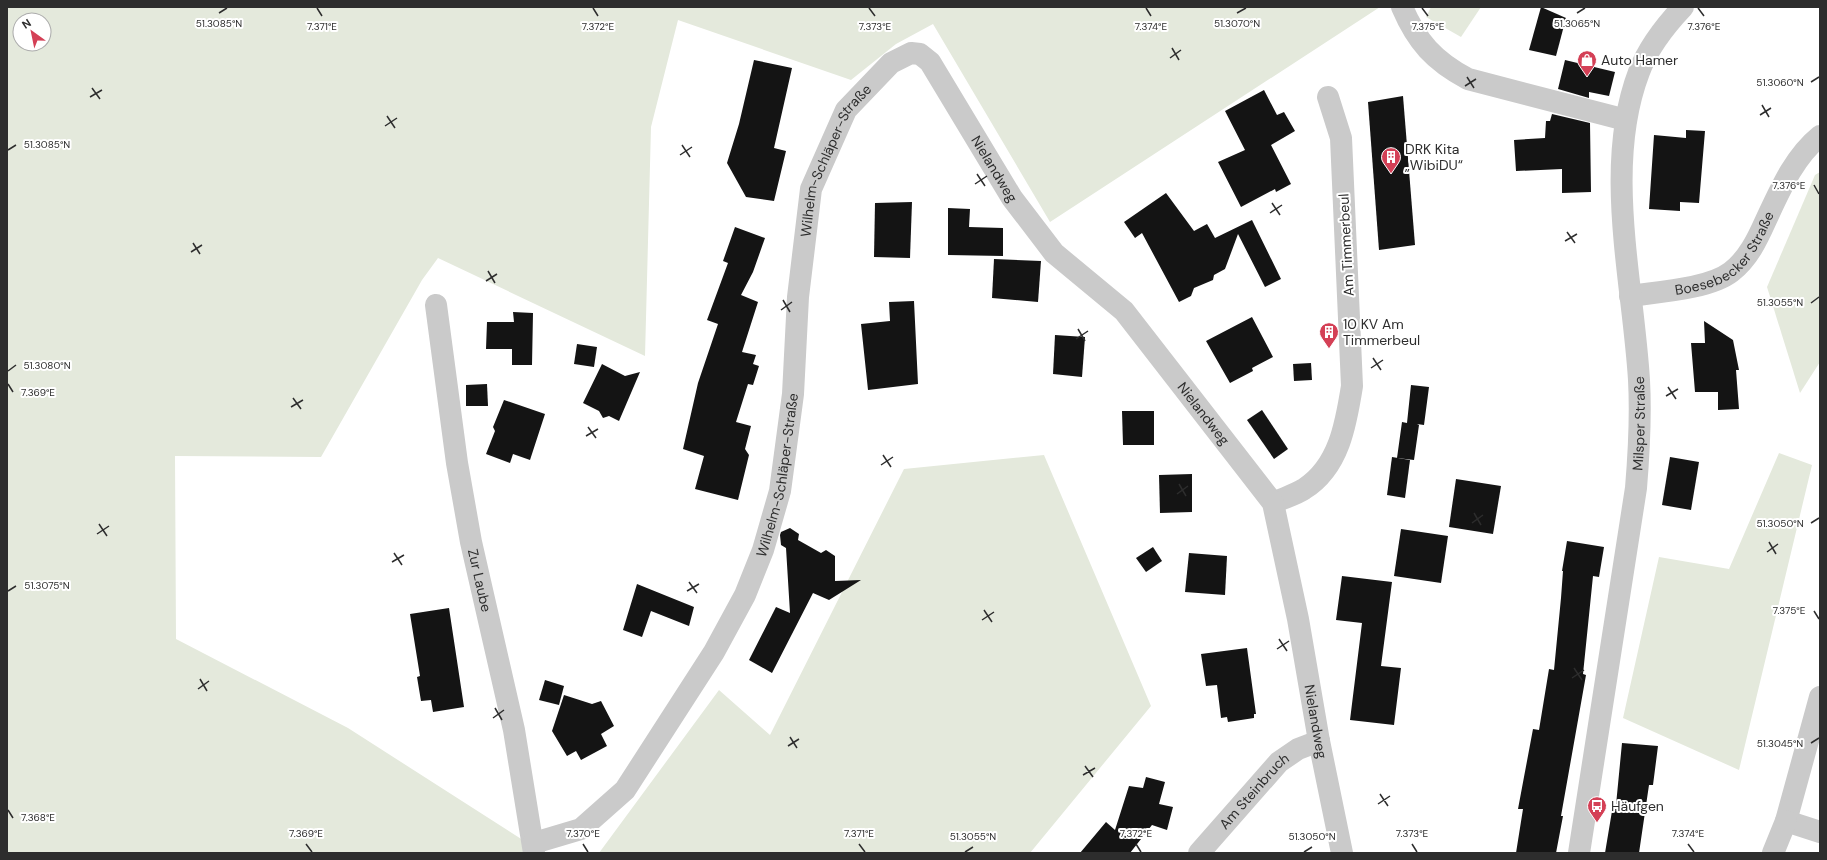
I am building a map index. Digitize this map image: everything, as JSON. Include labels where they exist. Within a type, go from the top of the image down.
[{"type":"street","points":[[1402,7],[1415,34],[1425,48],[1450,69],[1468,79],[1626,120]]},
{"type":"street","name":"Milsper Straße","points":[[1579,853],[1636,488],[1640,438],[1639,380],[1630,296],[1622,196],[1622,149],[1626,120],[1640,71],[1667,24],[1683,7]]},
{"type":"street","name":"Nielandweg","points":[[911,53],[920,54],[930,62],[1012,198],[1054,253],[1124,311],[1273,503],[1298,619],[1319,741],[1342,853]]},
{"type":"street","name":"Wilhelm-Schläper-Straße","points":[[534,848],[581,829],[625,790],[714,652],[745,595],[763,550],[780,490],[793,394],[798,297],[811,189],[846,110],[890,63],[911,53]]},
{"type":"street","name":"Am Timmerbeul","points":[[1273,503],[1304,490],[1320,477],[1336,453],[1346,422],[1352,386],[1341,138],[1328,97]]},
{"type":"street","name":"Boesebecker Straße","points":[[1630,296],[1677,289],[1704,283],[1730,273],[1752,250],[1796,161],[1820,136]]},
{"type":"street","name":"Zur Laube","points":[[436,305],[457,463],[471,542],[514,730],[534,848]]},
{"type":"street","points":[[1773,853],[1786,821],[1820,697]]},
{"type":"street","name":"Am Steinbruch","points":[[1199,853],[1279,762],[1298,749],[1319,741]]},
{"type":"street","points":[[1786,821],[1820,832]]},
{"type":"shaded area","points":[[7,7],[1380,7],[1050,222],[933,24],[896,44],[851,80],[678,20],[651,127],[645,356],[438,258],[422,280],[321,457],[175,456],[176,639],[348,728],[543,853],[7,853]]},
{"type":"shaded area","points":[[1431,7],[1481,7],[1461,37],[1426,17]]},
{"type":"shaded area","points":[[1820,172],[1820,362],[1800,393],[1767,287],[1815,175]]},
{"type":"shaded area","points":[[1779,453],[1812,465],[1739,770],[1623,718],[1659,557],[1729,569]]},
{"type":"shaded area","points":[[1044,455],[1151,706],[1030,853],[599,853],[719,690],[770,735],[904,469]]},
{"type":"building","points":[[1541,7],[1566,18],[1556,56],[1529,50]]},
{"type":"building","points":[[754,60],[792,68],[774,148],[786,151],[774,201],[746,197],[727,163],[739,124]]},
{"type":"building","name":"Auto Hamer","points":[[1565,60],[1615,72],[1609,96],[1589,92],[1589,98],[1558,89]]},
{"type":"building","points":[[1264,90],[1277,115],[1284,112],[1295,131],[1271,145],[1291,184],[1276,192],[1275,189],[1241,207],[1218,162],[1245,150],[1225,111]]},
{"type":"building","name":"DRK Kita „WibiDU“","points":[[1403,96],[1415,245],[1379,250],[1368,102]]},
{"type":"building","points":[[1552,114],[1590,123],[1591,192],[1562,193],[1562,169],[1516,171],[1514,140],[1545,138],[1546,121],[1550,121]]},
{"type":"building","points":[[1686,130],[1705,131],[1699,203],[1680,202],[1680,211],[1649,209],[1654,135],[1686,138]]},
{"type":"building","points":[[1166,193],[1194,231],[1207,224],[1215,238],[1252,220],[1281,279],[1265,287],[1238,234],[1225,269],[1214,275],[1213,280],[1194,288],[1191,296],[1179,302],[1142,233],[1135,238],[1124,222]]},
{"type":"building","points":[[912,202],[910,258],[874,257],[875,203]]},
{"type":"building","points":[[948,208],[970,209],[969,227],[1003,228],[1003,256],[948,255]]},
{"type":"building","points":[[735,227],[765,238],[753,272],[741,295],[758,302],[742,352],[756,355],[753,364],[759,366],[753,385],[748,384],[736,422],[751,426],[745,449],[749,455],[738,500],[695,489],[704,456],[683,449],[698,383],[718,324],[707,320],[728,263],[723,261]]},
{"type":"building","points":[[994,259],[1041,261],[1038,302],[992,298]]},
{"type":"building","points":[[914,301],[918,384],[868,390],[861,324],[890,321],[889,302]]},
{"type":"building","points":[[513,312],[533,313],[532,365],[512,365],[512,349],[486,349],[487,322],[514,322]]},
{"type":"building","points":[[1252,317],[1273,357],[1252,368],[1253,371],[1230,383],[1206,341]]},
{"type":"building","points":[[1704,321],[1733,340],[1739,370],[1736,370],[1739,409],[1718,410],[1718,392],[1695,392],[1691,343],[1705,343]]},
{"type":"building","points":[[1055,335],[1085,337],[1082,377],[1053,374]]},
{"type":"building","points":[[577,344],[597,347],[594,367],[574,364]]},
{"type":"building","points":[[1311,363],[1312,380],[1294,381],[1293,364]]},
{"type":"building","points":[[602,364],[625,376],[640,372],[619,421],[609,416],[603,418],[599,411],[583,403]]},
{"type":"building","points":[[487,384],[488,406],[466,406],[466,385]]},
{"type":"building","points":[[1411,385],[1429,387],[1424,425],[1417,424],[1419,425],[1414,460],[1397,458],[1402,422],[1407,423]]},
{"type":"building","points":[[504,400],[545,414],[530,460],[513,454],[510,463],[486,454],[495,431],[493,427]]},
{"type":"building","points":[[1262,410],[1288,449],[1274,459],[1247,420]]},
{"type":"building","points":[[1122,411],[1154,411],[1154,445],[1123,445]]},
{"type":"building","points":[[1392,457],[1410,460],[1405,498],[1387,495]]},
{"type":"building","points":[[1670,457],[1699,462],[1691,510],[1662,505]]},
{"type":"building","points":[[1192,474],[1192,512],[1160,513],[1159,475]]},
{"type":"building","points":[[1456,479],[1501,486],[1493,534],[1449,527]]},
{"type":"building","points":[[790,528],[799,534],[798,540],[821,553],[826,550],[835,556],[835,581],[861,580],[829,600],[813,593],[772,673],[749,660],[776,607],[790,613],[786,548],[781,545],[780,535],[781,532]]},
{"type":"building","points":[[1401,529],[1448,536],[1441,583],[1394,576]]},
{"type":"building","points":[[1567,541],[1604,547],[1599,577],[1593,576],[1583,674],[1586,675],[1561,816],[1563,816],[1556,853],[1516,853],[1523,809],[1518,809],[1533,729],[1539,730],[1549,669],[1554,670],[1562,571]]},
{"type":"building","points":[[1153,547],[1162,561],[1146,572],[1136,558]]},
{"type":"building","points":[[1189,553],[1227,556],[1225,595],[1185,592]]},
{"type":"building","points":[[1342,576],[1392,582],[1381,666],[1401,668],[1394,725],[1350,720],[1362,623],[1336,620]]},
{"type":"building","points":[[637,584],[694,607],[689,626],[651,611],[642,637],[623,630]]},
{"type":"building","points":[[449,608],[464,707],[433,712],[431,700],[421,701],[417,677],[420,676],[410,614]]},
{"type":"building","points":[[1247,648],[1256,714],[1254,714],[1254,718],[1228,722],[1227,717],[1221,718],[1217,685],[1206,686],[1201,654]]},
{"type":"building","points":[[545,680],[564,686],[559,705],[539,700]]},
{"type":"building","points":[[564,695],[592,704],[601,701],[614,726],[601,734],[607,746],[581,760],[576,751],[567,756],[552,731]]},
{"type":"building","points":[[1622,743],[1658,746],[1653,785],[1649,785],[1639,853],[1605,853],[1613,805],[1616,805]]},
{"type":"building","points":[[1146,777],[1165,782],[1159,804],[1173,807],[1167,830],[1152,825],[1130,853],[1080,853],[1106,822],[1115,830],[1129,786],[1143,788]]},
{"type":"place","name":"Auto Hamer","points":[[1587,77]]},
{"type":"place","name":"DRK Kita „WibiDU“","points":[[1391,174]]},
{"type":"place","name":"10 KV Am Timmerbeul","points":[[1329,349]]},
{"type":"place","name":"Häufgen","points":[[1597,823]]}]
